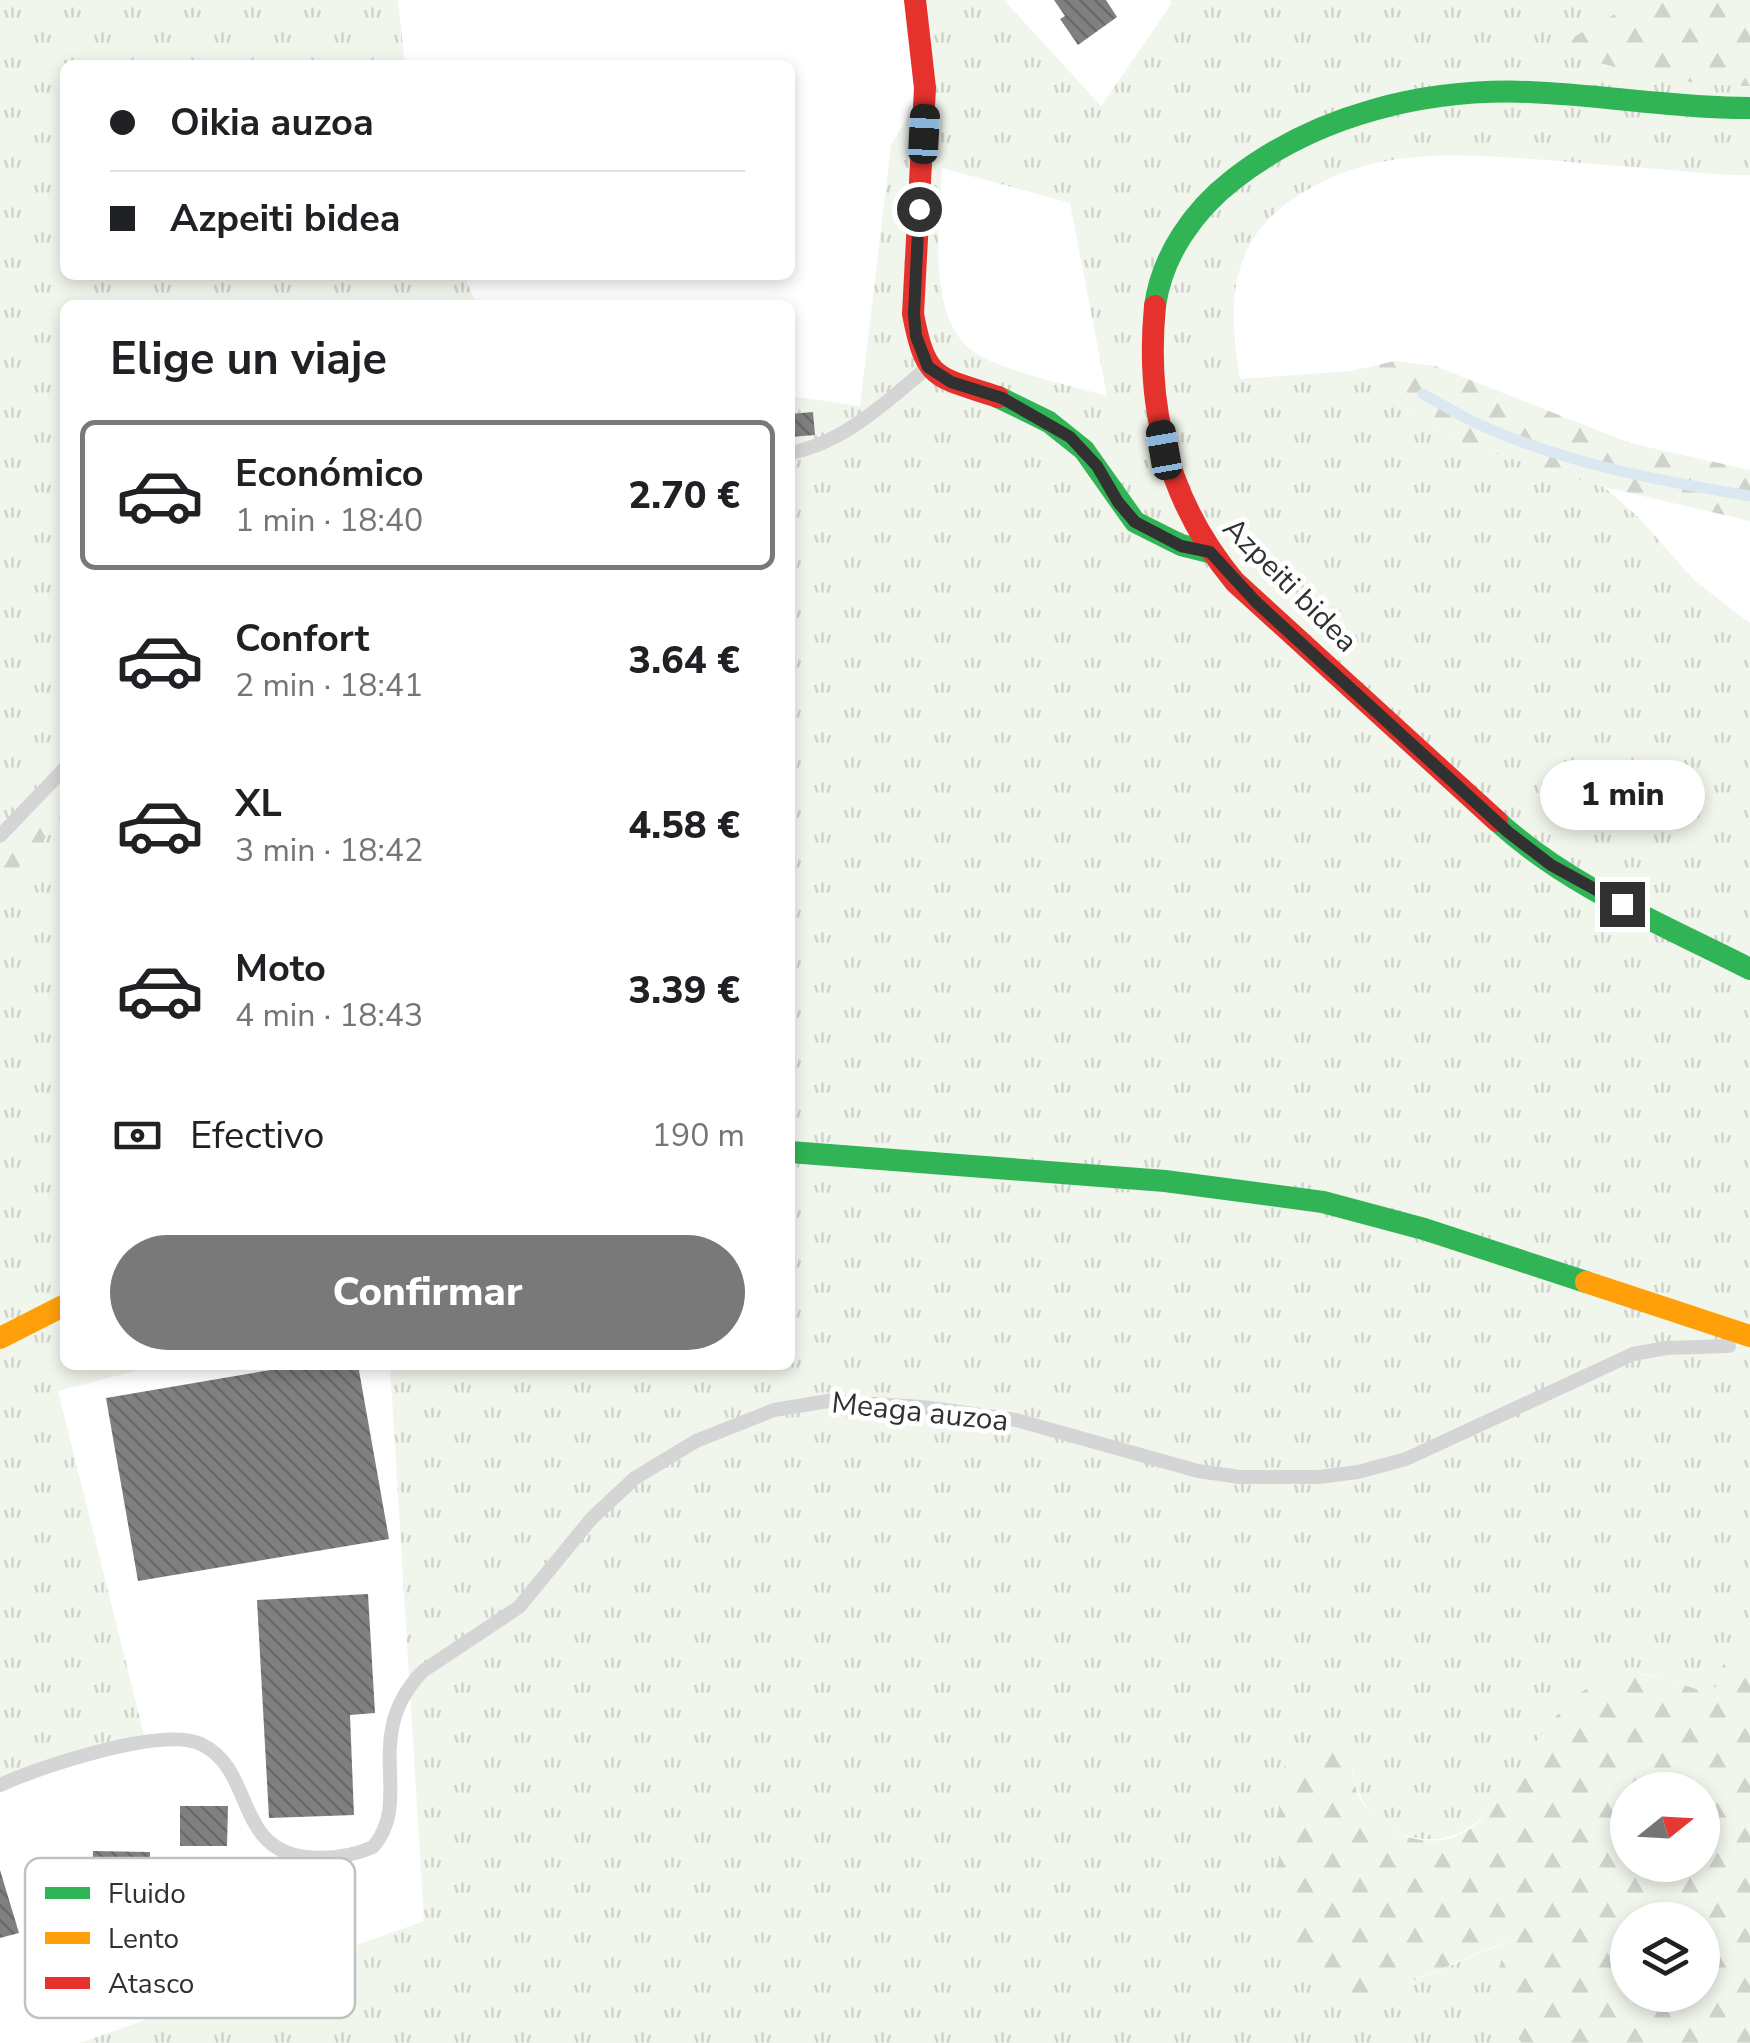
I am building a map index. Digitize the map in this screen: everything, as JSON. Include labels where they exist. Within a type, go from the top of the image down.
[{"type":"street","points":[[915,0],[926,88],[914,314],[916,336],[928,367],[939,377],[1002,398],[1049,422],[1084,450],[1135,522],[1181,546],[1210,552]]},
{"type":"street","name":"Azpeiti bidea","points":[[1750,108],[1682,108],[1512,92],[1426,97],[1325,126],[1234,178],[1190,223],[1172,249],[1159,283],[1154,318],[1155,391],[1166,460],[1182,507],[1210,552],[1256,602],[1522,844],[1578,881],[1750,969]]},
{"type":"street","points":[[795,1152],[1165,1181],[1323,1202],[1424,1228],[1750,1336]]},
{"type":"street","points":[[0,1338],[60,1308]]},
{"type":"lane","points":[[795,451],[817,446],[849,429],[928,367]]},
{"type":"lane","points":[[0,836],[60,773]]},
{"type":"lane","name":"Meaga auzoa","points":[[0,1786],[82,1757],[146,1743],[184,1740],[208,1749],[226,1768],[254,1823],[272,1847],[321,1858],[373,1848],[388,1824],[390,1730],[397,1706],[411,1683],[519,1607],[592,1518],[635,1478],[696,1441],[774,1410],[828,1401],[923,1406],[1026,1423],[1131,1455],[1198,1470],[1240,1477],[1319,1477],[1406,1460],[1632,1354],[1666,1348],[1750,1346]]},
{"type":"green space","points":[[0,0],[398,0],[404,60],[60,60],[60,280],[466,280],[475,300],[60,300],[60,1370],[139,1370],[58,1391],[146,1743],[0,1785]]},
{"type":"green space","points":[[915,0],[1004,0],[1101,106],[1172,3],[1170,0],[1640,0],[1554,49],[1650,74],[1750,86],[1750,175],[1451,155],[1390,160],[1331,178],[1302,193],[1259,230],[1238,274],[1234,324],[1240,379],[1351,371],[1467,445],[1604,487],[1638,517],[1695,581],[1750,623],[1750,1643],[1731,1644],[1714,1695],[1640,1674],[1569,1704],[1544,1732],[1489,1811],[1453,1836],[1431,1839],[1405,1835],[1383,1824],[1362,1800],[1352,1768],[1282,1779],[1279,1858],[1284,1910],[1383,1994],[1509,1941],[1501,1970],[1500,1994],[1506,2016],[1521,2043],[80,2043],[150,2018],[355,2018],[355,1945],[424,1921],[390,1370],[795,1370],[795,397],[860,406],[891,145],[925,88]],"holes":[[[942,168],[1070,203],[1107,396],[986,359],[958,336],[948,316],[939,266]]]},
{"type":"green space","points":[[1640,0],[1750,0],[1750,86],[1650,75],[1552,49]]},
{"type":"green space","points":[[1395,361],[1435,366],[1630,443],[1750,470],[1750,521],[1604,487],[1467,445],[1351,371]]},
{"type":"green space","points":[[60,773],[60,823],[0,885],[0,836]]},
{"type":"green space","points":[[1731,1643],[1750,1643],[1750,2043],[1521,2043],[1498,1992],[1498,1973],[1508,1941],[1382,1994],[1354,1994],[1332,1988],[1315,1975],[1292,1936],[1281,1890],[1281,1781],[1283,1769],[1294,1754],[1311,1747],[1337,1753],[1350,1766],[1358,1795],[1376,1819],[1402,1835],[1432,1841],[1447,1839],[1481,1819],[1545,1729],[1578,1695],[1597,1682],[1618,1675],[1640,1674],[1713,1694]]},
{"type":"building","points":[[1054,0],[1106,0],[1117,17],[1078,45],[1060,19],[1065,16]]},
{"type":"building","points":[[813,412],[815,435],[795,437],[795,414]]},
{"type":"building","points":[[271,1370],[359,1370],[389,1539],[138,1581],[106,1398]]},
{"type":"building","points":[[368,1594],[375,1713],[350,1715],[354,1815],[269,1818],[257,1600]]},
{"type":"building","points":[[180,1806],[228,1806],[227,1846],[180,1846]]},
{"type":"building","points":[[93,1851],[150,1852],[150,1858],[93,1858]]},
{"type":"building","points":[[0,1870],[19,1933],[0,1938]]},
{"type":"waterway","points":[[1423,394],[1477,423],[1549,451],[1649,477],[1750,496]]},
{"type":"traffic: fast","points":[[1155,306],[1165,269],[1182,235],[1219,191],[1266,157],[1336,122],[1412,101],[1490,92],[1750,108]]},
{"type":"traffic: fast","points":[[998,397],[1049,422],[1084,450],[1135,522],[1181,545],[1209,552]]},
{"type":"traffic: fast","points":[[1497,821],[1525,845],[1586,885],[1750,969]]},
{"type":"traffic: fast","points":[[795,1152],[1165,1181],[1323,1202],[1424,1229],[1586,1282]]},
{"type":"traffic: slow","points":[[1586,1282],[1750,1336]]},
{"type":"traffic: slow","points":[[0,1338],[60,1308]]},
{"type":"traffic: jam","points":[[915,0],[925,88],[913,314],[923,353],[937,373],[998,397]]},
{"type":"traffic: jam","points":[[1155,306],[1154,381],[1166,453],[1193,520],[1212,552],[1235,582],[1497,821]]},
{"type":"route","points":[[919,209],[914,314],[916,336],[928,367],[939,377],[1002,398],[1070,437],[1097,466],[1135,522],[1181,546],[1210,552],[1256,602],[1508,832],[1568,876],[1622,904]]}]
